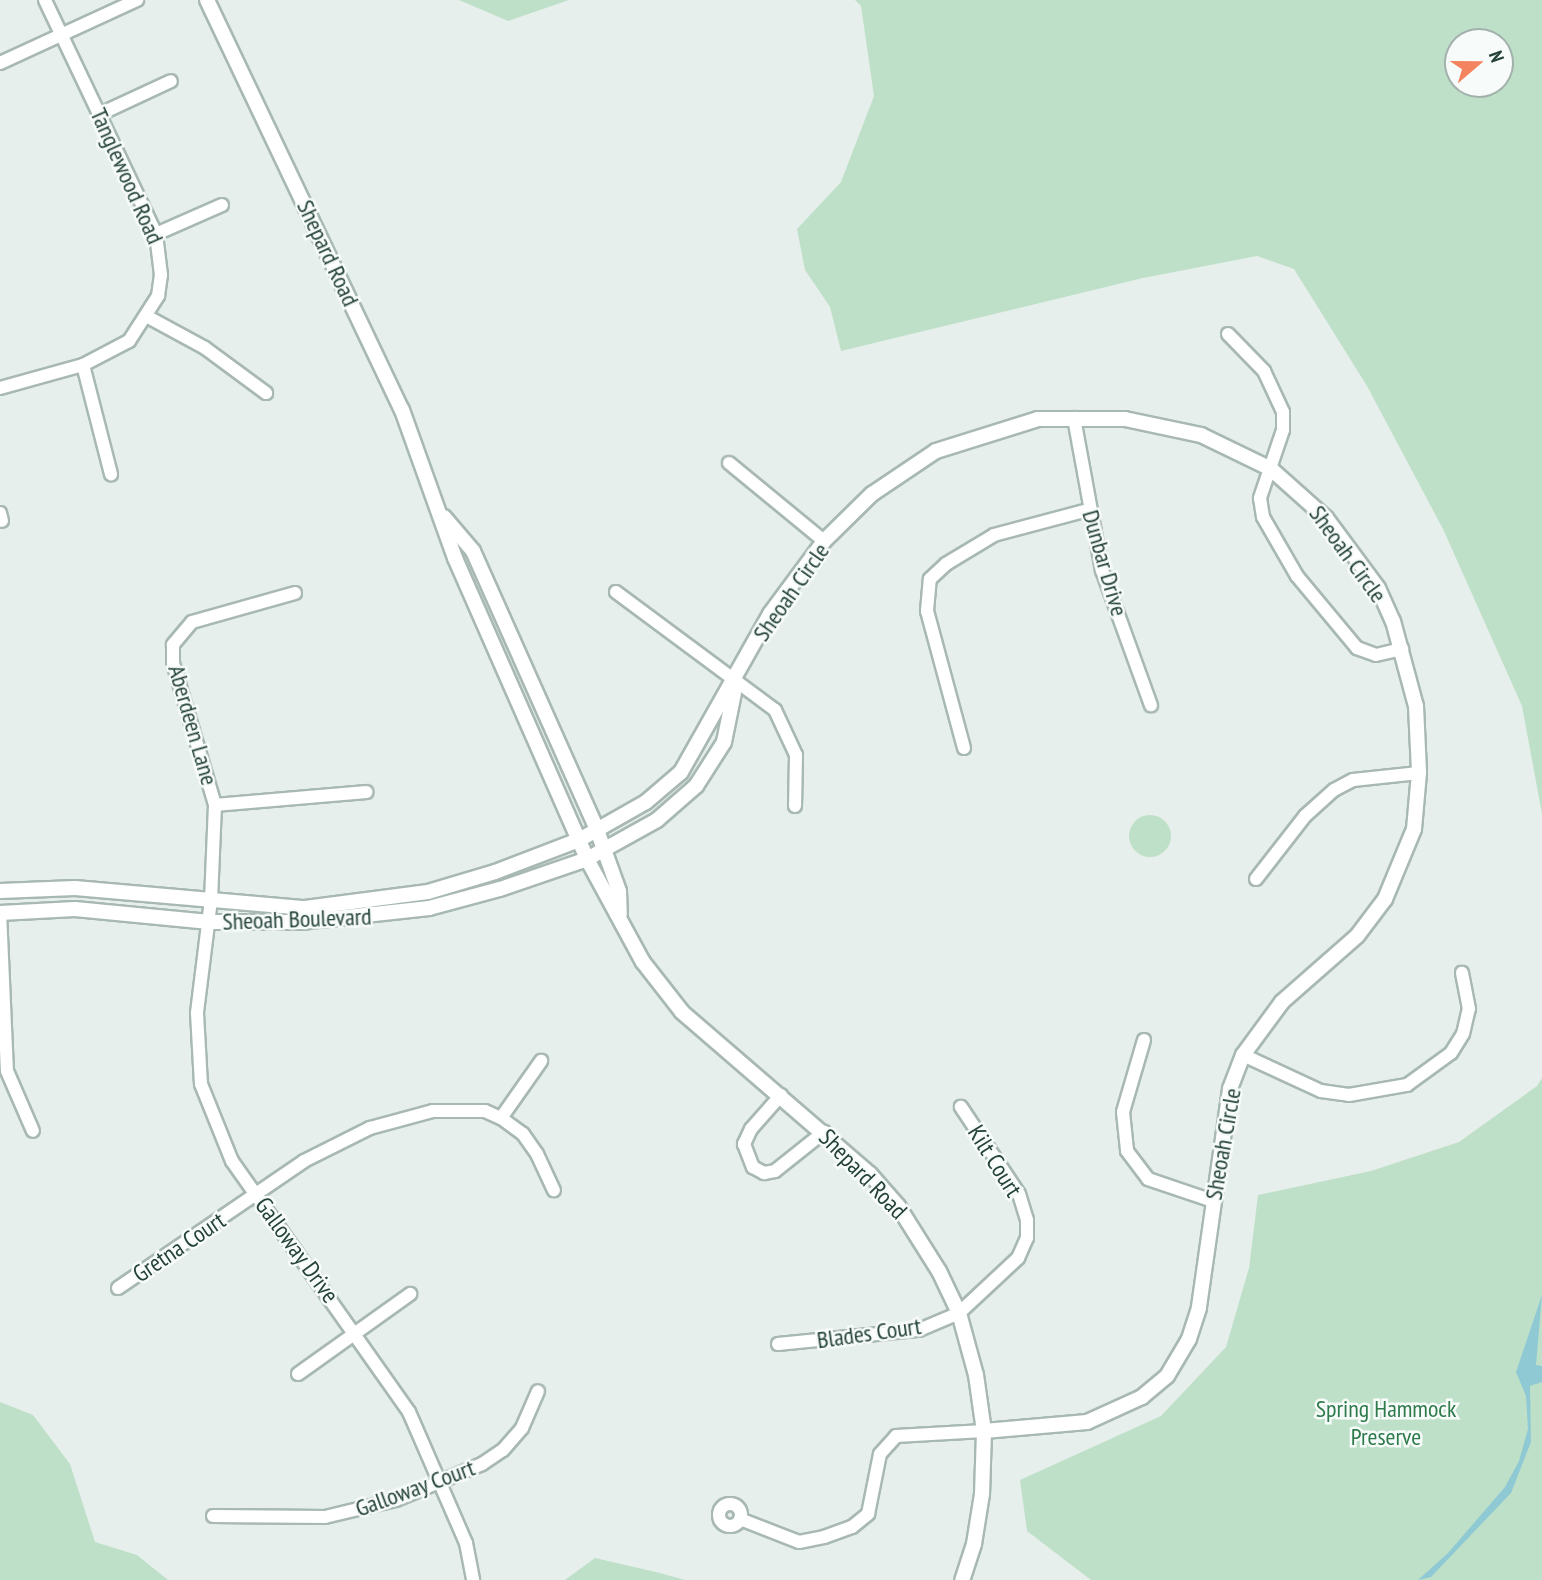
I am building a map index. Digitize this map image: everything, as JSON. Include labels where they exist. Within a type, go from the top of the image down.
[{"type":"street","name":"Tanglewood Road","points":[[0,388],[83,365],[129,341],[148,317],[161,275],[156,233],[45,0]]},
{"type":"street","points":[[0,63],[137,0]]},
{"type":"street","name":"Shepard Road","points":[[207,0],[402,410],[455,558],[587,859],[664,994],[824,1132],[898,1206],[939,1271],[959,1313],[976,1375],[984,1431],[982,1494],[974,1544],[962,1580]]},
{"type":"street","points":[[100,114],[172,81]]},
{"type":"street","points":[[156,233],[222,205]]},
{"type":"street","points":[[148,317],[205,348],[266,393]]},
{"type":"street","points":[[1228,334],[1264,371],[1283,412],[1283,430],[1260,508],[1297,576],[1357,648],[1376,655],[1402,649]]},
{"type":"street","points":[[83,365],[111,474]]},
{"type":"street","name":"Sheoah Circle","points":[[579,840],[646,802],[681,772],[737,678],[770,614],[824,541],[872,494],[936,451],[1008,425],[1074,418],[1125,419],[1202,435],[1271,469],[1326,518],[1378,588],[1402,649],[1416,706],[1419,773],[1414,829],[1385,899],[1357,936],[1282,1002],[1243,1055],[1230,1089],[1199,1308],[1189,1339],[1167,1376],[1142,1397],[1087,1422],[984,1431]]},
{"type":"street","name":"Dunbar Drive","points":[[1074,418],[1088,510],[1102,570],[1150,705]]},
{"type":"street","points":[[729,463],[824,541]]},
{"type":"street","points":[[964,748],[927,611],[930,579],[946,564],[994,535],[1088,510]]},
{"type":"street","name":"Shepard Road","points":[[439,511],[473,551],[605,849],[619,891],[620,916]]},
{"type":"street","points":[[616,592],[737,678],[775,710],[788,731],[796,755],[795,806]]},
{"type":"street","name":"Aberdeen Lane","points":[[212,900],[215,805],[200,744],[173,663],[173,645],[192,622],[295,593]]},
{"type":"street","name":"Sheoah Circle","points":[[587,859],[657,820],[696,786],[724,742],[737,678]]},
{"type":"street","points":[[1256,878],[1306,816],[1334,790],[1377,775],[1419,773]]},
{"type":"street","points":[[215,805],[366,792]]},
{"type":"street","name":"Sheoah Boulevard","points":[[0,891],[75,888],[305,908],[416,894],[495,872],[579,840]]},
{"type":"street","name":"Sheoah Boulevard","points":[[0,912],[75,909],[209,922],[301,922],[429,908],[587,859]]},
{"type":"street","name":"Galloway Drive","points":[[212,900],[197,1013],[201,1084],[216,1130],[257,1194],[356,1332],[409,1412],[442,1481],[466,1543],[473,1580]]},
{"type":"street","points":[[0,912],[6,1071],[33,1131]]},
{"type":"street","points":[[1243,1055],[1321,1091],[1349,1095],[1407,1085],[1451,1052],[1463,1034],[1469,1009],[1462,973]]},
{"type":"street","points":[[1144,1040],[1123,1112],[1127,1151],[1148,1179],[1213,1201]]},
{"type":"street","points":[[501,1118],[541,1060]]},
{"type":"street","points":[[781,1096],[751,1129],[744,1144],[753,1167],[764,1173],[775,1171],[824,1132]]},
{"type":"street","name":"Kilt Court","points":[[959,1313],[1018,1258],[1027,1238],[1027,1220],[1018,1194],[961,1107]]},
{"type":"street","name":"Gretna Court","points":[[118,1288],[339,1142],[391,1122],[461,1109],[485,1111],[501,1118],[523,1134],[554,1190]]},
{"type":"street","points":[[298,1374],[410,1294]]},
{"type":"street","name":"Blades Court","points":[[778,1344],[883,1336],[919,1330],[959,1313]]},
{"type":"street","name":"Galloway Court","points":[[213,1516],[325,1517],[362,1511],[442,1481],[503,1450],[522,1427],[538,1391]]},
{"type":"street","points":[[740,1519],[799,1542],[852,1527],[868,1514],[880,1454],[896,1436],[984,1431]]},
{"type":"green space","points":[[459,0],[569,0],[508,21]]},
{"type":"green space","points":[[855,0],[1542,0],[1542,814],[1522,706],[1443,529],[1367,386],[1294,269],[1257,256],[1143,278],[841,351],[830,307],[805,270],[797,229],[841,182],[874,96],[861,6]]},
{"type":"green space","points":[[1150,815],[1165,821],[1171,836],[1165,851],[1150,857],[1135,851],[1129,836],[1135,821]]},
{"type":"green space","name":"Spring Hammock Preserve","points":[[1542,1078],[1542,1580],[1091,1580],[1027,1531],[1020,1480],[1161,1416],[1226,1347],[1249,1268],[1258,1195],[1371,1171],[1459,1142],[1537,1086]]},
{"type":"green space","points":[[0,1402],[33,1415],[70,1464],[95,1542],[137,1555],[168,1580],[0,1580]]},
{"type":"green space","points":[[595,1558],[660,1573],[685,1580],[565,1580]]},
{"type":"water","points":[[1542,1295],[1536,1365],[1542,1366],[1542,1382],[1530,1386],[1531,1442],[1511,1493],[1431,1577],[1418,1580],[1448,1553],[1505,1487],[1519,1461],[1528,1429],[1526,1396],[1516,1372]]}]
